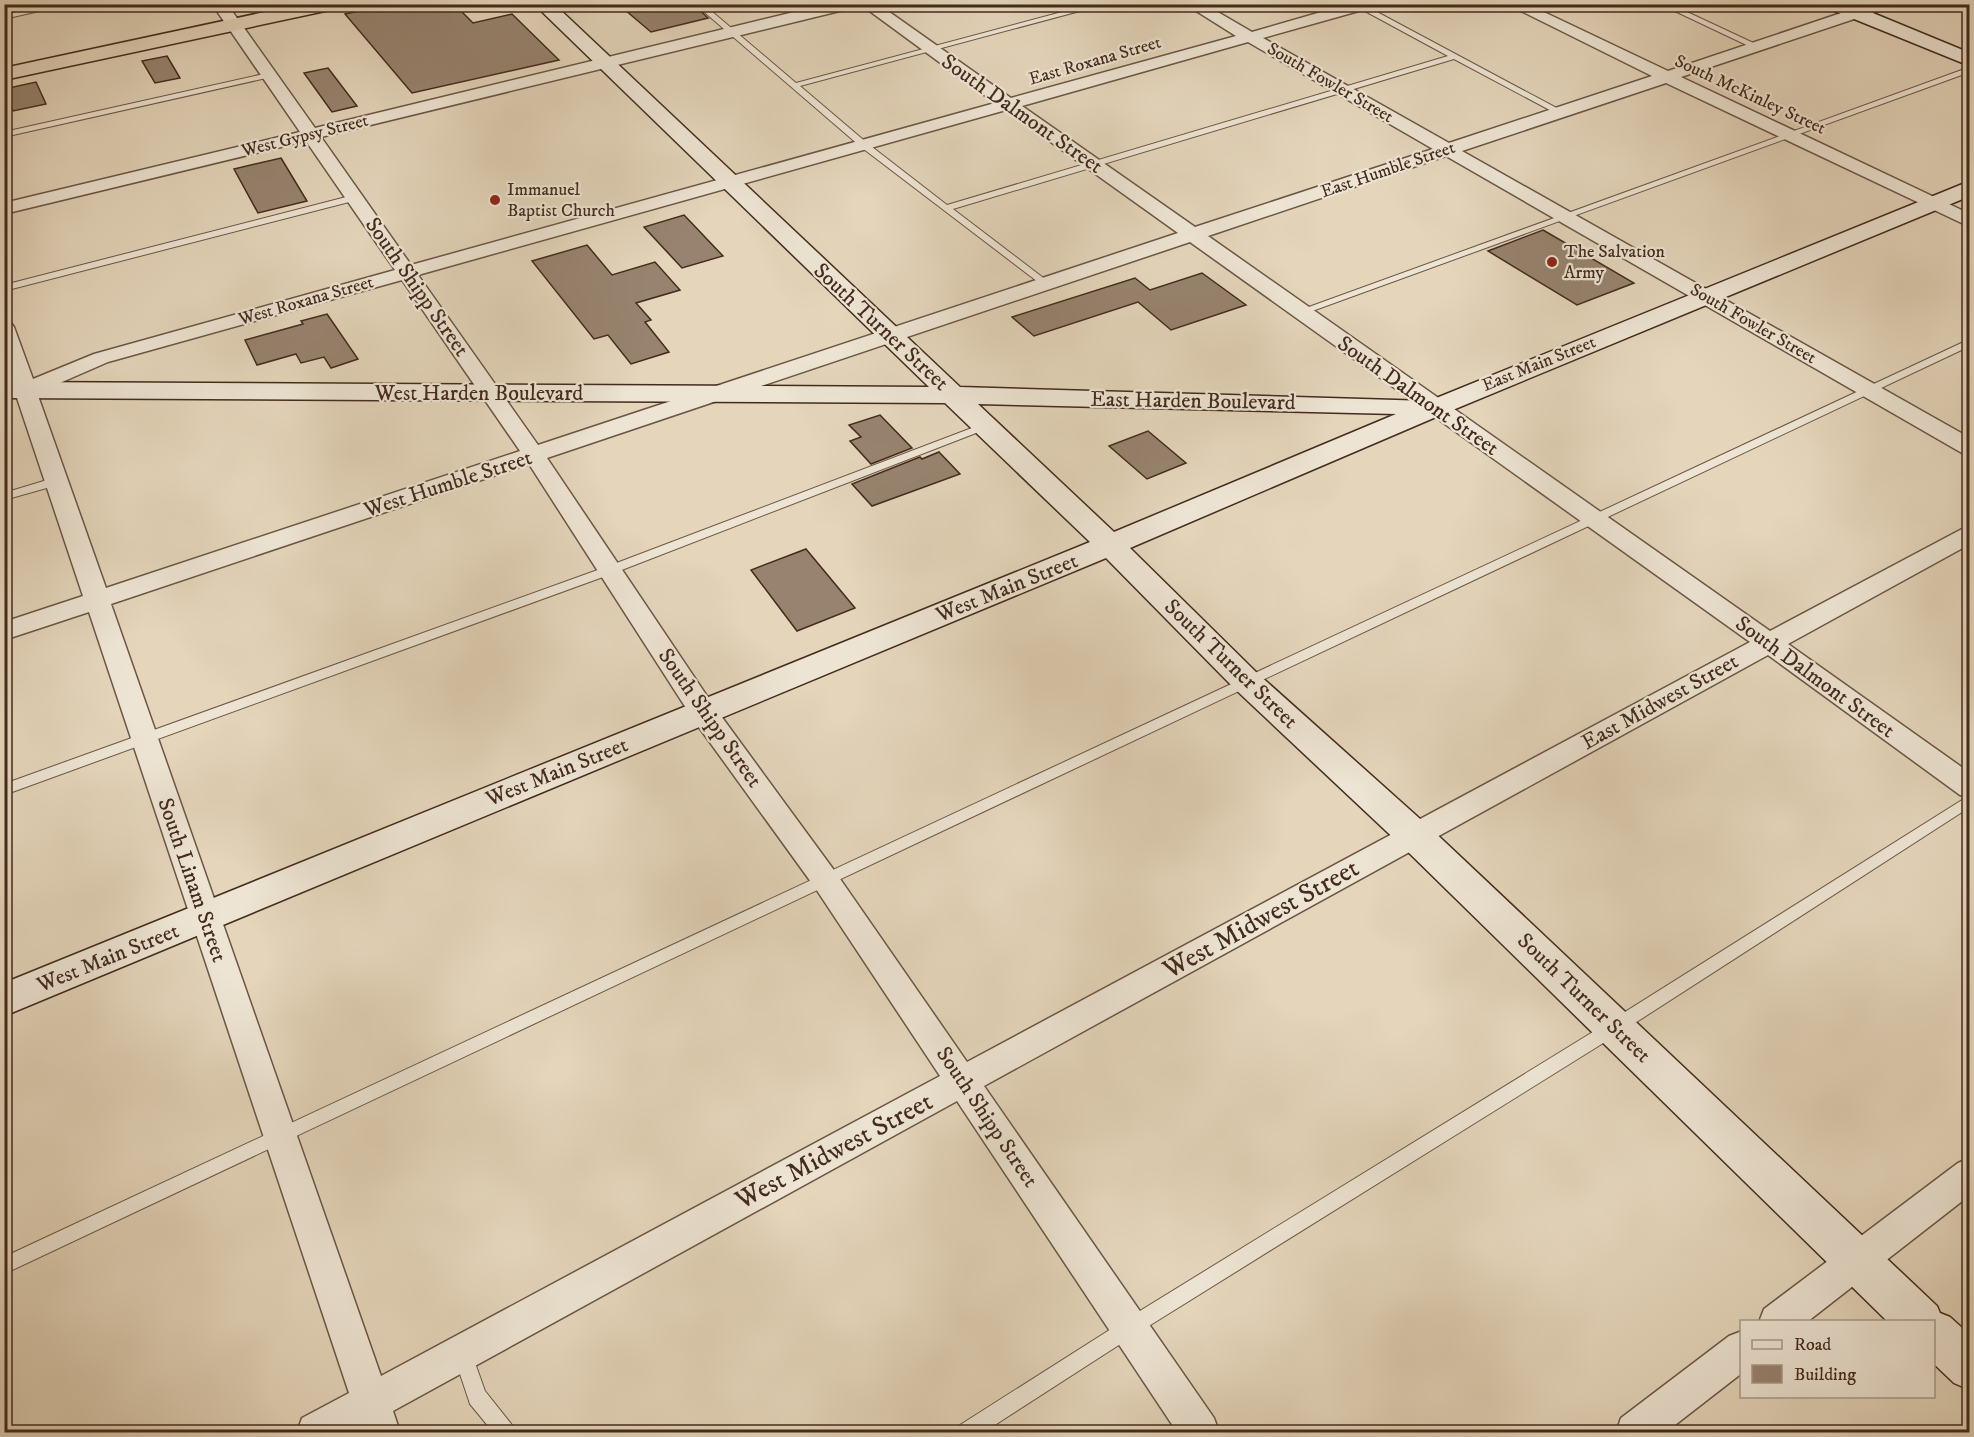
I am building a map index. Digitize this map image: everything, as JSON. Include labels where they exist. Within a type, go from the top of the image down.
[{"type":"highway","points":[[4,74],[226,15],[330,4]]},
{"type":"street","name":"South Turner Street","points":[[543,4],[1110,545],[1246,681],[1415,836],[1920,1320]]},
{"type":"street","name":"West Gypsy Street","points":[[4,208],[848,4]]},
{"type":"street","name":"South Dalmont Street","points":[[867,4],[1970,788]]},
{"type":"street","name":"South Fowler Street","points":[[1192,4],[1970,448]]},
{"type":"street","name":"South McKinley Street","points":[[1514,4],[1970,221]]},
{"type":"street","points":[[1834,4],[1970,60]]},
{"type":"street","name":"East Humble Street","points":[[891,336],[1885,4]]},
{"type":"street","name":"East Roxana Street","points":[[728,183],[1361,5]]},
{"type":"street","name":"South Shipp Street","points":[[226,15],[534,455],[703,712],[826,881],[1200,1432]]},
{"type":"street","name":"West Roxana Street","points":[[15,390],[101,358],[728,183]]},
{"type":"street","name":"East Main Street","points":[[1110,545],[1434,408],[1970,188]]},
{"type":"street","name":"South Linam Street","points":[[4,327],[15,390],[57,481],[376,1418]]},
{"type":"street","name":"West Humble Street","points":[[4,631],[891,336]]},
{"type":"street","name":"West Harden Boulevard","points":[[15,390],[953,395]]},
{"type":"street","name":"East Harden Boulevard","points":[[953,395],[1434,408]]},
{"type":"street","name":"East Midwest Street","points":[[1415,836],[1970,534]]},
{"type":"street","name":"West Main Street","points":[[4,1000],[1110,545]]},
{"type":"street","name":"West Midwest Street","points":[[316,1432],[376,1418],[462,1353],[1415,836]]},
{"type":"street","points":[[1780,1320],[1970,1174]]},
{"type":"street","points":[[1935,1334],[1970,1367]]},
{"type":"street","points":[[1635,1432],[1740,1351]]},
{"type":"lane","points":[[4,17],[67,4]]},
{"type":"lane","points":[[698,4],[864,145],[1046,285]]},
{"type":"lane","points":[[796,85],[929,48],[1103,4]]},
{"type":"lane","points":[[1663,4],[1758,47]]},
{"type":"lane","points":[[1361,5],[1562,113]]},
{"type":"lane","points":[[946,208],[1454,57]]},
{"type":"lane","points":[[1300,312],[1970,69]]},
{"type":"lane","points":[[4,135],[268,75]]},
{"type":"lane","points":[[4,288],[354,198]]},
{"type":"lane","points":[[4,1266],[1970,342]]},
{"type":"lane","points":[[4,790],[610,570],[985,426]]},
{"type":"lane","points":[[4,497],[57,481]]},
{"type":"lane","points":[[967,1432],[1129,1328],[1615,1027],[1970,800]]},
{"type":"lane","points":[[462,1353],[477,1397],[506,1432]]},
{"type":"building","points":[[414,4],[454,4],[473,23],[512,14],[559,60],[412,93],[345,14],[377,7],[381,12]]},
{"type":"building","points":[[618,4],[693,4],[708,18],[651,32]]},
{"type":"building","points":[[167,56],[180,78],[155,83],[142,61]]},
{"type":"building","points":[[328,68],[357,106],[332,112],[304,73]]},
{"type":"building","points":[[36,82],[46,104],[13,111],[4,89]]},
{"type":"building","points":[[281,158],[307,201],[258,213],[234,169]]},
{"type":"building","points":[[684,215],[723,256],[682,268],[644,227]]},
{"type":"building","points":[[1543,230],[1634,283],[1577,305],[1488,251]]},
{"type":"building","points":[[587,245],[612,275],[655,262],[680,290],[636,303],[651,320],[645,322],[669,352],[631,364],[608,335],[594,339],[532,261]]},
{"type":"building","points":[[1202,273],[1246,305],[1171,330],[1138,302],[1034,336],[1012,317],[1135,278],[1150,290]]},
{"type":"building","points":[[327,314],[358,359],[331,368],[324,357],[301,363],[296,354],[257,365],[245,340],[303,324],[301,321]]},
{"type":"building","points":[[880,415],[912,448],[871,464],[850,441],[861,437],[849,425]]},
{"type":"building","points":[[1148,431],[1186,463],[1147,479],[1109,446]]},
{"type":"building","points":[[939,452],[960,474],[872,506],[852,484],[920,457],[922,459]]},
{"type":"building","points":[[806,549],[855,608],[797,631],[751,570]]},
{"type":"place","name":"Immanuel Baptist Church","points":[[495,200]]},
{"type":"place","name":"The Salvation Army","points":[[1552,262]]}]
